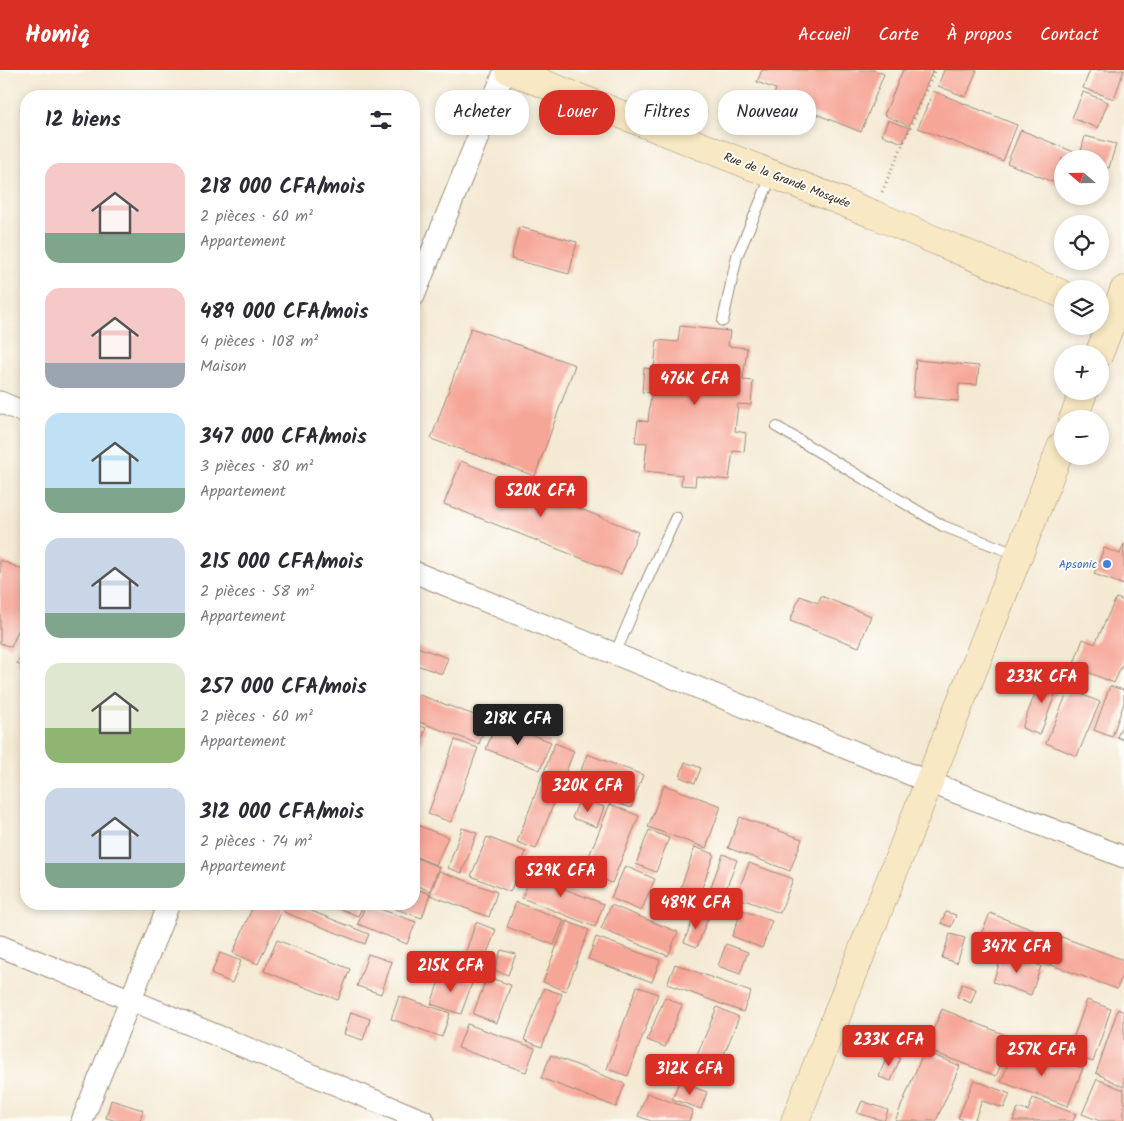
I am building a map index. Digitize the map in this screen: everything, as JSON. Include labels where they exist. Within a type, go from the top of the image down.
[{"type":"street","points":[[420,281],[505,70]]},
{"type":"street","name":"Rue de la Grande Mosquée","points":[[509,70],[873,214],[1054,291]]},
{"type":"street","points":[[1102,345],[1124,290]]},
{"type":"street","points":[[0,402],[20,410]]},
{"type":"street","points":[[795,1121],[1054,465]]},
{"type":"street","points":[[420,574],[929,782],[1124,857]]},
{"type":"street","points":[[82,1121],[167,910]]},
{"type":"street","points":[[0,946],[424,1121]]},
{"type":"lane","points":[[723,321],[737,256],[772,174]]},
{"type":"lane","points":[[777,427],[942,526],[1019,556]]},
{"type":"lane","points":[[615,654],[676,517]]},
{"type":"path","points":[[873,214],[935,70]]},
{"type":"building","points":[[762,70],[874,70],[884,74],[861,132],[816,114],[816,90],[776,90],[757,82]]},
{"type":"building","points":[[903,70],[933,70],[909,126],[884,115]]},
{"type":"building","points":[[944,70],[977,70],[966,97],[938,86]]},
{"type":"building","points":[[1090,70],[1124,70],[1114,99],[1083,88]]},
{"type":"building","points":[[933,91],[1017,125],[1003,161],[918,128]]},
{"type":"building","points":[[1083,92],[1108,102],[1098,128],[1072,118]]},
{"type":"building","points":[[888,120],[909,128],[903,143],[882,135]]},
{"type":"building","points":[[1021,130],[1069,150],[1054,150],[1054,183],[1007,163]]},
{"type":"building","points":[[1085,136],[1116,144],[1109,168],[1109,150],[1081,150]]},
{"type":"building","points":[[519,227],[577,242],[569,274],[511,259]]},
{"type":"building","points":[[680,326],[730,331],[728,346],[747,348],[743,380],[753,381],[751,405],[738,404],[735,431],[746,433],[744,452],[733,451],[729,480],[696,476],[695,486],[681,485],[682,475],[644,471],[647,443],[635,442],[638,420],[648,422],[651,393],[642,392],[644,368],[654,369],[657,340],[678,342]]},
{"type":"building","points":[[471,328],[575,365],[535,476],[431,439]]},
{"type":"building","points":[[916,360],[979,366],[977,385],[959,384],[958,401],[913,397]]},
{"type":"building","points":[[461,461],[638,532],[621,574],[444,504]]},
{"type":"building","points":[[1124,544],[1124,585],[1094,574],[1104,548],[1120,554]]},
{"type":"building","points":[[0,560],[20,568],[20,627],[11,647],[0,643]]},
{"type":"building","points":[[800,596],[818,603],[821,596],[871,616],[859,647],[790,621]]},
{"type":"building","points":[[1116,598],[1124,601],[1124,661],[1114,683],[1073,666],[1083,639],[1095,644]]},
{"type":"building","points":[[420,648],[448,658],[442,674],[420,666]]},
{"type":"building","points":[[1043,672],[1061,679],[1040,735],[1022,728]]},
{"type":"building","points":[[1110,686],[1124,690],[1124,703],[1112,737],[1094,730]]},
{"type":"building","points":[[1069,689],[1100,702],[1077,756],[1046,743]]},
{"type":"building","points":[[420,695],[488,720],[479,744],[420,722]]},
{"type":"building","points":[[497,721],[551,742],[540,770],[486,749]]},
{"type":"building","points":[[1124,721],[1124,740],[1117,737]]},
{"type":"building","points":[[420,726],[426,728],[420,746]]},
{"type":"building","points":[[455,740],[478,748],[451,822],[428,814]]},
{"type":"building","points":[[555,743],[574,751],[536,849],[517,842]]},
{"type":"building","points":[[587,754],[643,775],[631,808],[575,787]]},
{"type":"building","points":[[685,762],[701,768],[695,783],[680,777]]},
{"type":"building","points":[[664,785],[721,806],[706,848],[648,827]]},
{"type":"building","points":[[580,798],[604,807],[597,827],[572,818]]},
{"type":"building","points":[[610,804],[639,816],[612,883],[583,871]]},
{"type":"building","points":[[740,817],[802,839],[790,871],[728,848]]},
{"type":"building","points":[[420,826],[448,837],[436,865],[420,858]]},
{"type":"building","points":[[462,828],[477,833],[462,873],[448,868]]},
{"type":"building","points":[[649,830],[669,838],[656,872],[636,864]]},
{"type":"building","points":[[487,837],[526,852],[510,892],[471,876]]},
{"type":"building","points":[[695,847],[714,854],[691,919],[672,912]]},
{"type":"building","points":[[723,854],[737,860],[716,916],[702,911]]},
{"type":"building","points":[[420,859],[439,867],[430,891],[420,887]]},
{"type":"building","points":[[749,863],[793,879],[780,913],[736,897]]},
{"type":"building","points":[[535,865],[558,874],[554,885],[604,904],[595,927],[522,898]]},
{"type":"building","points":[[625,866],[655,879],[641,911],[611,898]]},
{"type":"building","points":[[439,871],[497,892],[489,917],[430,895]]},
{"type":"building","points":[[420,890],[430,894],[422,918],[399,910],[420,910]]},
{"type":"building","points":[[516,902],[564,920],[554,945],[507,927]]},
{"type":"building","points":[[611,905],[678,932],[668,956],[601,929]]},
{"type":"building","points":[[251,910],[282,910],[258,964],[233,953]]},
{"type":"building","points":[[285,910],[309,910],[369,934],[365,944],[284,912]]},
{"type":"building","points":[[344,910],[361,910],[358,916]]},
{"type":"building","points":[[364,910],[383,910],[416,922],[407,944],[358,924]]},
{"type":"building","points":[[742,910],[772,921],[762,948],[732,936]]},
{"type":"building","points":[[946,912],[956,915],[951,927],[941,923]]},
{"type":"building","points":[[990,913],[1053,938],[1045,961],[980,937]]},
{"type":"building","points":[[695,914],[708,918],[697,947],[684,942]]},
{"type":"building","points":[[566,921],[589,930],[566,991],[543,982]]},
{"type":"building","points":[[476,922],[496,930],[484,961],[465,954]]},
{"type":"building","points":[[950,934],[965,938],[957,963],[942,958]]},
{"type":"building","points":[[1059,936],[1124,960],[1124,970],[1117,989],[1049,964]]},
{"type":"building","points":[[596,937],[660,960],[652,982],[588,959]]},
{"type":"building","points":[[277,940],[350,969],[338,1000],[264,971]]},
{"type":"building","points":[[726,944],[748,952],[740,974],[718,966]]},
{"type":"building","points":[[501,950],[516,954],[508,975],[494,970]]},
{"type":"building","points":[[220,953],[241,961],[232,983],[211,974]]},
{"type":"building","points":[[1003,953],[1041,966],[1031,995],[993,982]]},
{"type":"building","points":[[368,954],[392,962],[381,994],[357,986]]},
{"type":"building","points":[[675,964],[751,992],[743,1012],[667,984]]},
{"type":"building","points":[[442,972],[472,983],[461,1014],[431,1004]]},
{"type":"building","points":[[487,977],[511,985],[497,1023],[473,1014]]},
{"type":"building","points":[[962,984],[976,989],[971,1003],[957,997]]},
{"type":"building","points":[[637,986],[658,994],[628,1076],[607,1069]]},
{"type":"building","points":[[544,988],[562,994],[542,1047],[524,1040]]},
{"type":"building","points":[[399,996],[450,1013],[442,1037],[391,1019]]},
{"type":"building","points":[[665,997],[682,1005],[665,1047],[647,1040]]},
{"type":"building","points":[[1087,1000],[1111,1009],[1093,1062],[1068,1053]]},
{"type":"building","points":[[717,1007],[739,1017],[719,1067],[696,1058]]},
{"type":"building","points":[[942,1009],[1013,1038],[996,1076],[925,1049]]},
{"type":"building","points":[[1118,1009],[1124,1012],[1124,1087],[1096,1073]]},
{"type":"building","points":[[351,1012],[370,1019],[363,1040],[344,1034]]},
{"type":"building","points":[[467,1024],[535,1048],[526,1072],[458,1048]]},
{"type":"building","points":[[1014,1049],[1083,1068],[1068,1106],[1001,1082]]},
{"type":"building","points":[[924,1051],[960,1066],[936,1121],[895,1121]]},
{"type":"building","points":[[888,1053],[900,1058],[891,1081],[879,1077]]},
{"type":"building","points":[[551,1055],[625,1084],[616,1107],[541,1078]]},
{"type":"building","points":[[1097,1079],[1124,1090],[1124,1121],[1100,1121],[1082,1114]]},
{"type":"building","points":[[974,1080],[1010,1094],[1004,1108],[982,1101],[974,1121],[967,1121],[958,1118]]},
{"type":"building","points":[[679,1082],[707,1092],[701,1109],[672,1099]]},
{"type":"building","points":[[647,1093],[693,1110],[689,1121],[651,1121],[638,1116]]},
{"type":"building","points":[[1033,1098],[1076,1114],[1073,1121],[1013,1121],[1018,1108],[1028,1111]]},
{"type":"building","points":[[111,1100],[143,1110],[140,1121],[117,1121],[106,1118]]},
{"type":"building","points":[[862,1101],[888,1110],[884,1121],[857,1113]]},
{"type":"place","name":"Apsonic","points":[[1107,564]]}]
